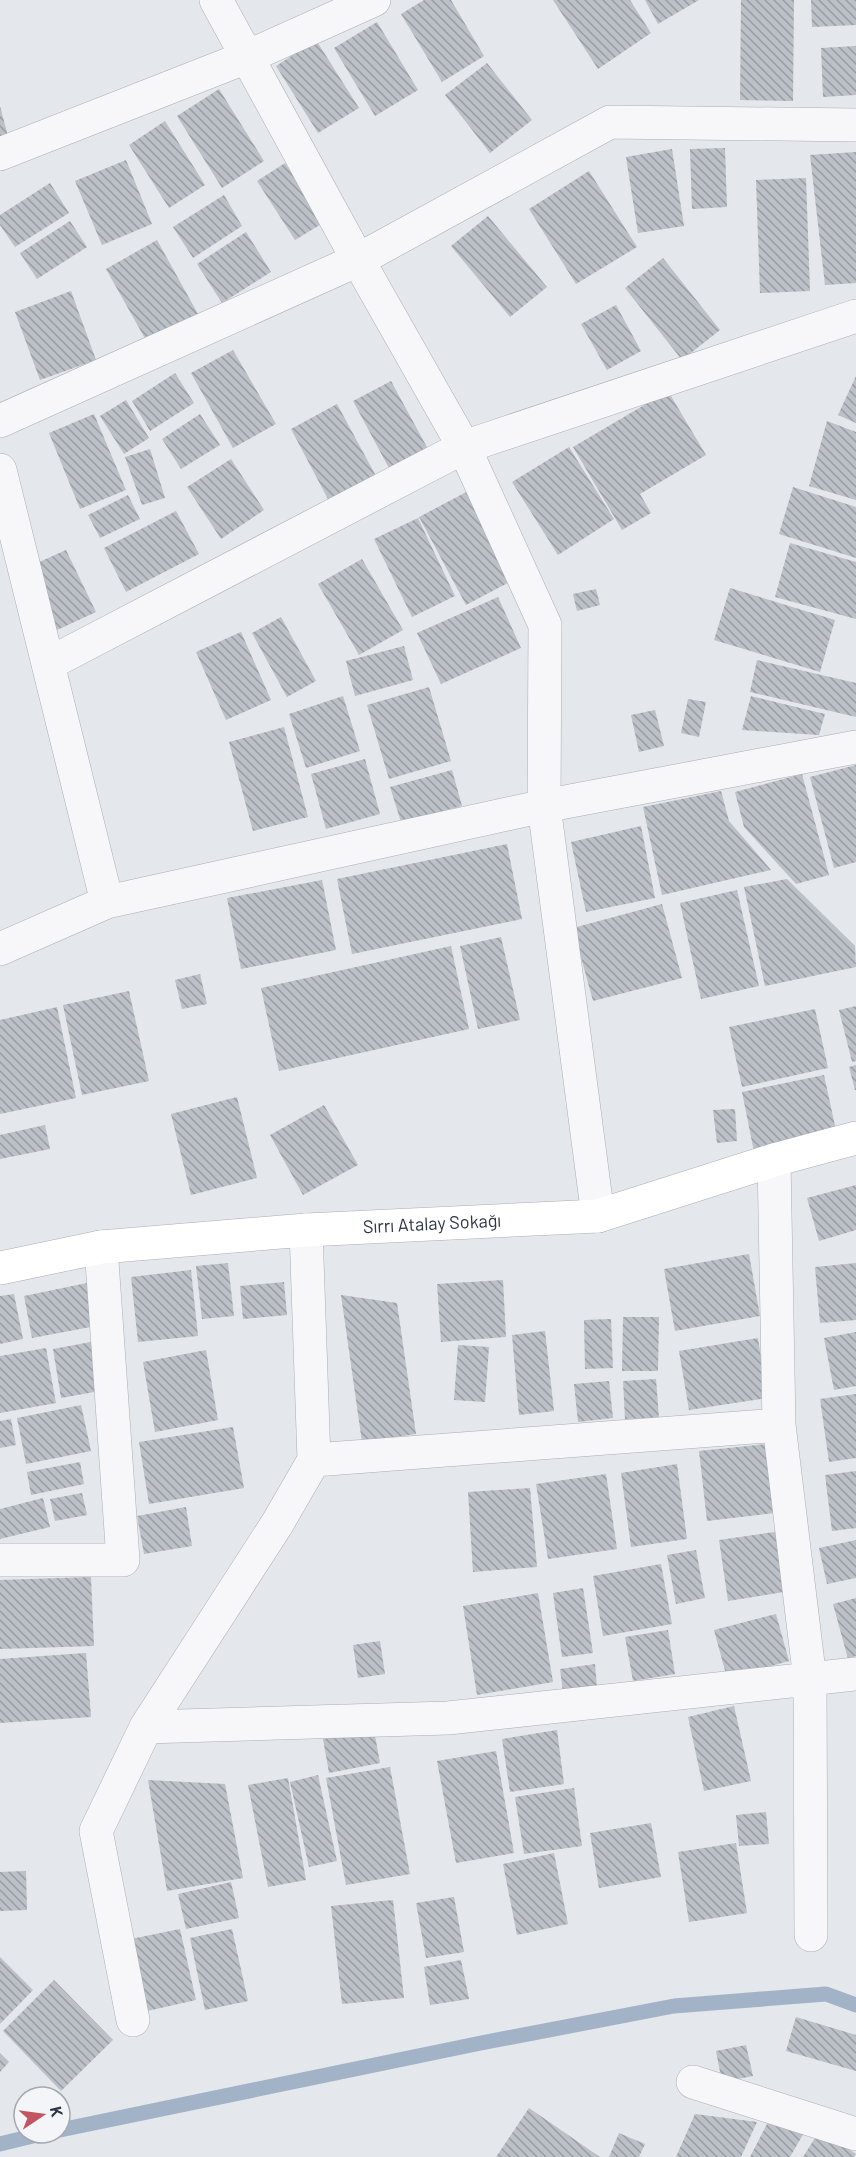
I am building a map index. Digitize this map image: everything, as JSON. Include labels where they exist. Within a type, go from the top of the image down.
[{"type":"main road","name":"Sırrı Atalay Sokağı","points":[[0,1268],[101,1247],[306,1230],[598,1216],[774,1160],[856,1137]]},
{"type":"street","points":[[216,0],[358,260],[464,447],[545,625],[544,806],[598,1216]]},
{"type":"street","points":[[0,154],[247,57],[374,0]]},
{"type":"street","points":[[0,421],[358,260],[610,122],[856,125]]},
{"type":"street","points":[[48,664],[464,447],[856,316]]},
{"type":"street","points":[[0,470],[106,902]]},
{"type":"street","points":[[0,949],[106,902],[544,806],[856,747]]},
{"type":"street","points":[[774,1160],[779,1425],[810,1680],[812,1935]]},
{"type":"street","points":[[133,2020],[96,1831],[146,1727],[277,1524],[314,1460],[306,1230]]},
{"type":"street","points":[[0,1560],[123,1560],[101,1247]]},
{"type":"street","points":[[314,1460],[779,1425]]},
{"type":"street","points":[[146,1727],[448,1718],[856,1674]]},
{"type":"street","points":[[693,2082],[856,2134]]},
{"type":"building","points":[[424,0],[451,0],[484,56],[442,82],[401,14]]},
{"type":"building","points":[[553,0],[630,0],[651,33],[598,69]]},
{"type":"building","points":[[645,0],[699,0],[658,24]]},
{"type":"building","points":[[741,0],[794,0],[793,101],[740,100]]},
{"type":"building","points":[[811,0],[856,0],[856,25],[812,27]]},
{"type":"building","points":[[377,22],[418,90],[375,116],[334,48]]},
{"type":"building","points":[[316,40],[359,108],[318,133],[276,66]]},
{"type":"building","points":[[856,46],[856,95],[823,97],[821,48]]},
{"type":"building","points":[[487,63],[532,120],[490,153],[445,95]]},
{"type":"building","points":[[219,89],[264,161],[222,188],[177,116]]},
{"type":"building","points":[[0,106],[10,144],[0,146]]},
{"type":"building","points":[[165,121],[205,185],[169,208],[129,145]]},
{"type":"building","points":[[725,148],[727,207],[692,209],[690,149]]},
{"type":"building","points":[[672,149],[684,226],[638,233],[626,157]]},
{"type":"building","points":[[856,152],[856,283],[825,285],[810,155]]},
{"type":"building","points":[[126,160],[152,224],[102,245],[75,181]]},
{"type":"building","points":[[285,163],[323,223],[295,240],[257,181]]},
{"type":"building","points":[[589,171],[637,247],[576,284],[529,209]]},
{"type":"building","points":[[806,178],[810,291],[760,293],[756,180]]},
{"type":"building","points":[[50,183],[69,213],[15,247],[0,225],[0,215]]},
{"type":"building","points":[[224,195],[242,226],[193,258],[173,227]]},
{"type":"building","points":[[488,216],[547,287],[510,317],[451,246]]},
{"type":"building","points":[[70,221],[87,247],[37,279],[20,253]]},
{"type":"building","points":[[246,232],[271,272],[222,303],[197,264]]},
{"type":"building","points":[[157,240],[198,314],[147,342],[106,269]]},
{"type":"building","points":[[663,258],[720,330],[682,360],[625,288]]},
{"type":"building","points":[[71,291],[96,360],[40,380],[15,312]]},
{"type":"building","points":[[616,305],[641,351],[607,370],[581,324]]},
{"type":"building","points":[[233,350],[276,424],[233,448],[191,373]]},
{"type":"building","points":[[175,373],[194,403],[150,431],[132,401]]},
{"type":"building","points":[[856,376],[856,423],[838,415]]},
{"type":"building","points":[[391,381],[428,449],[390,470],[353,401]]},
{"type":"building","points":[[668,391],[706,455],[640,494],[651,513],[622,530],[573,447]]},
{"type":"building","points":[[126,400],[149,438],[124,454],[100,416]]},
{"type":"building","points":[[337,404],[376,476],[329,501],[291,429]]},
{"type":"building","points":[[94,414],[126,490],[80,509],[49,433]]},
{"type":"building","points":[[200,414],[220,445],[181,469],[162,439]]},
{"type":"building","points":[[827,421],[856,432],[856,500],[809,486]]},
{"type":"building","points":[[569,447],[614,519],[558,555],[512,482]]},
{"type":"building","points":[[150,449],[165,498],[142,505],[125,457]]},
{"type":"building","points":[[231,459],[264,510],[221,539],[187,487]]},
{"type":"building","points":[[793,487],[856,507],[856,558],[779,534]]},
{"type":"building","points":[[472,489],[519,577],[466,605],[419,517]]},
{"type":"building","points":[[128,495],[140,519],[100,538],[88,515]]},
{"type":"building","points":[[176,511],[199,554],[126,592],[104,548]]},
{"type":"building","points":[[418,518],[455,596],[412,617],[374,539]]},
{"type":"building","points":[[790,543],[856,562],[856,619],[775,597]]},
{"type":"building","points":[[66,550],[96,612],[57,630],[28,567]]},
{"type":"building","points":[[362,559],[403,630],[359,655],[318,584]]},
{"type":"building","points":[[730,588],[835,620],[820,672],[714,640]]},
{"type":"building","points":[[596,589],[600,605],[577,611],[573,594]]},
{"type":"building","points":[[498,597],[521,648],[441,684],[417,633]]},
{"type":"building","points":[[281,617],[316,681],[287,697],[252,633]]},
{"type":"building","points":[[241,632],[271,700],[226,720],[196,652]]},
{"type":"building","points":[[404,646],[413,680],[355,696],[346,661]]},
{"type":"building","points":[[757,660],[856,683],[856,717],[750,692]]},
{"type":"building","points":[[429,687],[451,761],[389,779],[367,705]]},
{"type":"building","points":[[343,696],[360,751],[306,768],[289,714]]},
{"type":"building","points":[[751,696],[825,714],[819,735],[742,730]]},
{"type":"building","points":[[688,699],[706,702],[699,737],[681,733]]},
{"type":"building","points":[[655,710],[664,746],[639,752],[631,715]]},
{"type":"building","points":[[284,727],[308,817],[253,831],[229,742]]},
{"type":"building","points":[[365,759],[380,814],[326,829],[311,774]]},
{"type":"building","points":[[856,765],[856,862],[834,868],[810,777]]},
{"type":"building","points":[[452,770],[462,806],[401,822],[390,787]]},
{"type":"building","points":[[802,774],[829,875],[796,884],[744,827],[735,792]]},
{"type":"building","points":[[721,791],[729,821],[771,870],[662,895],[643,807]]},
{"type":"building","points":[[641,826],[655,898],[586,912],[571,842]]},
{"type":"building","points":[[507,844],[522,919],[352,954],[337,879]]},
{"type":"building","points":[[787,879],[855,946],[856,967],[765,986],[744,887]]},
{"type":"building","points":[[322,880],[336,950],[241,969],[227,898]]},
{"type":"building","points":[[737,890],[759,986],[701,999],[680,903]]},
{"type":"building","points":[[662,904],[682,978],[593,1001],[573,928]]},
{"type":"building","points":[[501,937],[520,1020],[478,1029],[460,946]]},
{"type":"building","points":[[451,946],[469,1029],[279,1071],[261,988]]},
{"type":"building","points":[[200,974],[207,1004],[182,1009],[175,980]]},
{"type":"building","points":[[129,991],[149,1081],[82,1095],[63,1005]]},
{"type":"building","points":[[856,1006],[856,1061],[852,1062],[839,1010]]},
{"type":"building","points":[[57,1007],[76,1098],[0,1114],[0,1020]]},
{"type":"building","points":[[815,1009],[828,1068],[742,1087],[729,1027]]},
{"type":"building","points":[[856,1065],[856,1090],[855,1090],[849,1067]]},
{"type":"building","points":[[824,1075],[837,1135],[754,1152],[742,1092]]},
{"type":"building","points":[[237,1097],[257,1178],[191,1195],[171,1114]]},
{"type":"building","points":[[324,1105],[358,1165],[303,1195],[270,1135]]},
{"type":"building","points":[[735,1109],[737,1141],[717,1143],[713,1110]]},
{"type":"building","points":[[45,1125],[50,1149],[0,1159],[0,1135]]},
{"type":"building","points":[[856,1185],[856,1230],[819,1241],[807,1198]]},
{"type":"building","points":[[749,1254],[760,1316],[675,1331],[664,1269]]},
{"type":"building","points":[[228,1263],[234,1316],[202,1319],[196,1266]]},
{"type":"building","points":[[856,1263],[856,1320],[820,1323],[815,1267]]},
{"type":"building","points":[[191,1270],[198,1336],[138,1342],[131,1277]]},
{"type":"building","points":[[503,1280],[506,1337],[441,1342],[437,1284]]},
{"type":"building","points":[[284,1282],[287,1315],[243,1319],[240,1286]]},
{"type":"building","points":[[87,1283],[96,1326],[32,1338],[24,1296]]},
{"type":"building","points":[[14,1294],[23,1339],[0,1344],[0,1296]]},
{"type":"building","points":[[341,1295],[397,1303],[416,1434],[362,1442]]},
{"type":"building","points":[[623,1317],[659,1317],[658,1371],[622,1371]]},
{"type":"building","points":[[611,1319],[613,1368],[585,1369],[584,1320]]},
{"type":"building","points":[[545,1331],[554,1411],[519,1415],[512,1335]]},
{"type":"building","points":[[856,1332],[856,1386],[834,1390],[824,1338]]},
{"type":"building","points":[[758,1338],[767,1398],[689,1410],[679,1351]]},
{"type":"building","points":[[96,1341],[105,1390],[61,1398],[53,1349]]},
{"type":"building","points":[[458,1345],[489,1347],[485,1402],[454,1400]]},
{"type":"building","points":[[46,1348],[56,1403],[0,1413],[0,1356]]},
{"type":"building","points":[[206,1350],[218,1420],[155,1432],[143,1362]]},
{"type":"building","points":[[656,1379],[659,1418],[625,1419],[623,1381]]},
{"type":"building","points":[[609,1381],[613,1418],[578,1422],[574,1384]]},
{"type":"building","points":[[856,1394],[856,1458],[829,1462],[820,1399]]},
{"type":"building","points":[[81,1405],[91,1451],[26,1464],[17,1418]]},
{"type":"building","points":[[11,1419],[16,1445],[0,1448],[0,1421]]},
{"type":"building","points":[[233,1427],[244,1488],[149,1504],[139,1442]]},
{"type":"building","points":[[766,1444],[774,1513],[707,1521],[699,1451]]},
{"type":"building","points":[[80,1462],[84,1484],[31,1495],[27,1472]]},
{"type":"building","points":[[677,1464],[687,1539],[631,1547],[621,1473]]},
{"type":"building","points":[[856,1471],[856,1528],[832,1531],[825,1475]]},
{"type":"building","points":[[606,1474],[617,1549],[548,1559],[536,1484]]},
{"type":"building","points":[[530,1488],[537,1567],[473,1572],[468,1492]]},
{"type":"building","points":[[82,1493],[87,1515],[55,1521],[50,1499]]},
{"type":"building","points":[[43,1498],[50,1527],[0,1539],[0,1509]]},
{"type":"building","points":[[186,1507],[192,1546],[144,1554],[137,1516]]},
{"type":"building","points":[[781,1531],[790,1591],[728,1601],[719,1540]]},
{"type":"building","points":[[856,1540],[856,1578],[827,1584],[819,1548]]},
{"type":"building","points":[[696,1550],[705,1598],[676,1604],[667,1555]]},
{"type":"building","points":[[661,1564],[672,1624],[603,1636],[593,1576]]},
{"type":"building","points":[[91,1577],[94,1646],[0,1649],[0,1580]]},
{"type":"building","points":[[583,1588],[593,1653],[562,1657],[553,1593]]},
{"type":"building","points":[[538,1593],[553,1682],[477,1695],[463,1606]]},
{"type":"building","points":[[856,1598],[856,1656],[848,1659],[833,1604]]},
{"type":"building","points":[[776,1614],[789,1661],[727,1678],[714,1630]]},
{"type":"building","points":[[668,1630],[675,1674],[633,1681],[625,1637]]},
{"type":"building","points":[[380,1641],[385,1674],[358,1678],[353,1645]]},
{"type":"building","points":[[86,1653],[91,1717],[0,1723],[0,1659]]},
{"type":"building","points":[[595,1664],[597,1687],[563,1692],[560,1669]]},
{"type":"building","points":[[734,1706],[751,1781],[704,1791],[688,1717]]},
{"type":"building","points":[[374,1730],[380,1763],[329,1773],[323,1739]]},
{"type":"building","points":[[557,1730],[564,1784],[510,1792],[502,1739]]},
{"type":"building","points":[[496,1751],[514,1853],[456,1863],[437,1761]]},
{"type":"building","points":[[390,1767],[410,1874],[346,1885],[326,1778]]},
{"type":"building","points":[[318,1775],[337,1861],[309,1867],[290,1782]]},
{"type":"building","points":[[288,1778],[306,1880],[268,1887],[248,1785]]},
{"type":"building","points":[[148,1780],[225,1784],[243,1878],[167,1891]]},
{"type":"building","points":[[574,1788],[582,1846],[524,1854],[515,1797]]},
{"type":"building","points":[[766,1812],[769,1844],[739,1846],[736,1815]]},
{"type":"building","points":[[651,1823],[661,1877],[599,1888],[590,1833]]},
{"type":"building","points":[[736,1843],[747,1913],[689,1922],[678,1852]]},
{"type":"building","points":[[554,1853],[568,1924],[517,1935],[503,1864]]},
{"type":"building","points":[[26,1871],[27,1910],[0,1911],[0,1872]]},
{"type":"building","points":[[231,1882],[239,1918],[186,1929],[178,1894]]},
{"type":"building","points":[[454,1897],[464,1952],[426,1958],[416,1903]]},
{"type":"building","points":[[393,1900],[404,1998],[342,2004],[331,1906]]},
{"type":"building","points":[[180,1929],[196,2000],[147,2011],[131,1939]]},
{"type":"building","points":[[232,1929],[248,2001],[205,2010],[190,1938]]},
{"type":"building","points":[[0,1957],[33,1990],[0,2024]]},
{"type":"building","points":[[461,1960],[469,1999],[430,2005],[424,1967]]},
{"type":"building","points":[[54,1980],[113,2040],[67,2085],[55,2085],[3,2031]]},
{"type":"building","points":[[796,2017],[856,2035],[856,2071],[786,2051]]},
{"type":"building","points":[[746,2045],[753,2076],[722,2082],[716,2051]]},
{"type":"building","points":[[0,2053],[9,2062],[0,2072]]},
{"type":"building","points":[[529,2108],[600,2157],[496,2157]]},
{"type":"building","points":[[695,2114],[757,2122],[741,2157],[676,2157]]},
{"type":"building","points":[[768,2122],[805,2131],[790,2157],[750,2157]]},
{"type":"building","points":[[820,2130],[856,2154],[854,2157],[803,2157]]},
{"type":"building","points":[[619,2133],[645,2144],[639,2157],[609,2157]]},
{"type":"waterway","points":[[72,2128],[481,2043],[674,2006],[826,1994],[856,2005]]},
{"type":"waterway","points":[[0,2144],[12,2141]]}]
